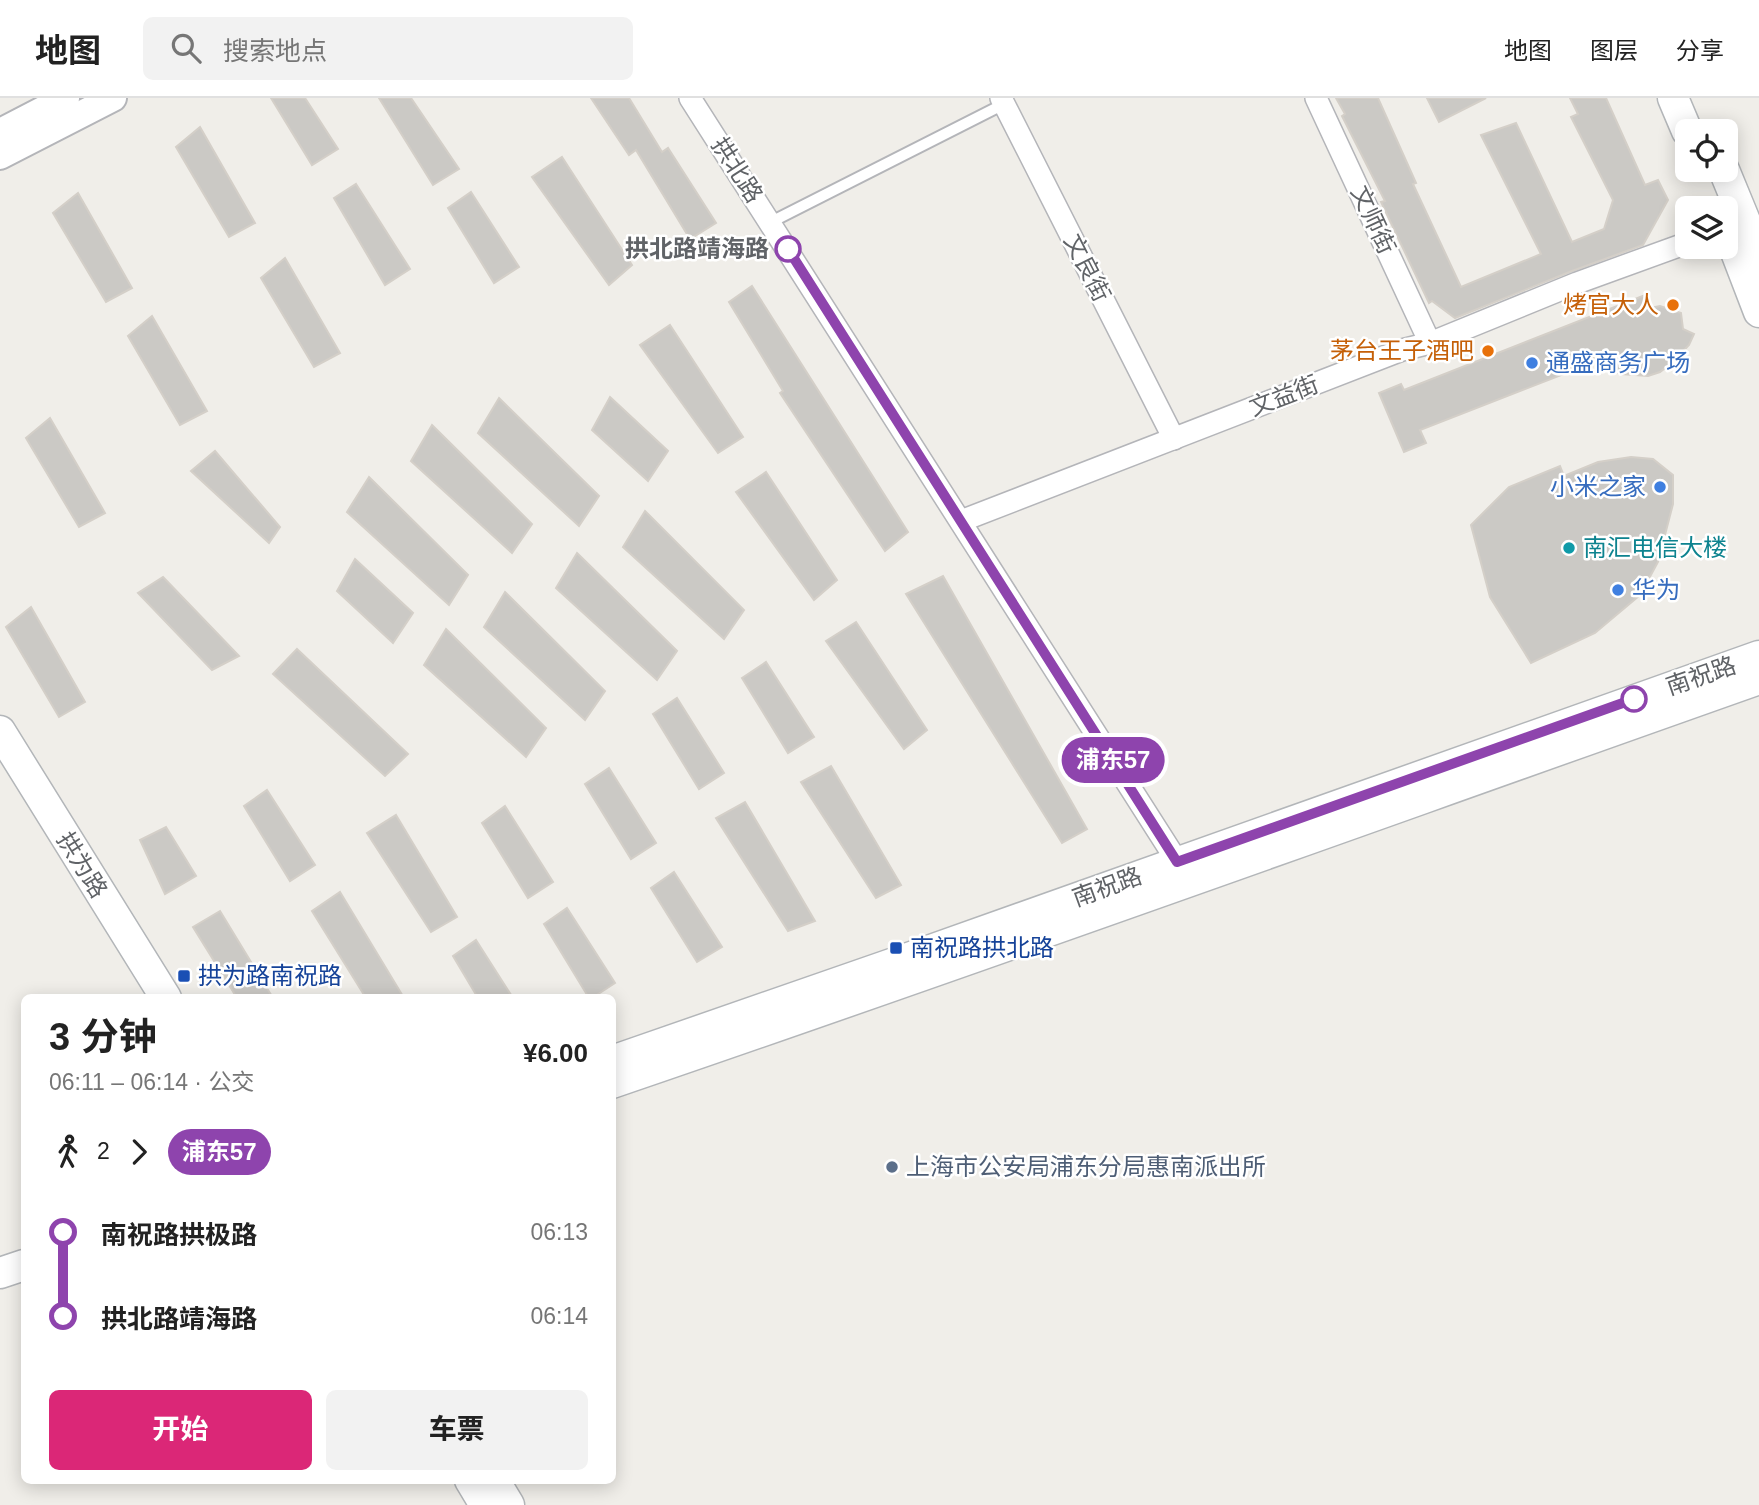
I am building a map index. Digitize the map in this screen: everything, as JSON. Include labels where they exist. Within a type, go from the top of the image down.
[{"type":"main road","points":[[1673,98],[1682,119]]},
{"type":"main road","points":[[1695,98],[1703,119]]},
{"type":"main road","points":[[1738,250],[1759,313]]},
{"type":"main road","name":"南祝路","points":[[616,1082],[897,986],[1183,871],[1759,656]]},
{"type":"main road","name":"南祝路","points":[[616,1060],[900,961],[1183,871],[1759,679]]},
{"type":"main road","name":"拱为路","points":[[0,731],[164,994]]},
{"type":"main road","points":[[0,1273],[21,1266]]},
{"type":"main road","points":[[0,1295],[21,1288]]},
{"type":"main road","points":[[472,1484],[485,1505]]},
{"type":"main road","points":[[496,1484],[509,1505]]},
{"type":"street","points":[[0,132],[66,98]]},
{"type":"street","points":[[0,156],[113,98]]},
{"type":"street","name":"拱北路","points":[[690,98],[1183,871]]},
{"type":"street","name":"文师街","points":[[1316,98],[1430,343]]},
{"type":"street","name":"文良街","points":[[1007,100],[1174,439]]},
{"type":"street","name":"文益街","points":[[961,521],[1675,247]]},
{"type":"lane","points":[[771,222],[1007,100]]},
{"type":"building","points":[[271,98],[305,98],[338,149],[312,165]]},
{"type":"building","points":[[379,98],[411,98],[459,169],[433,185]]},
{"type":"building","points":[[591,98],[629,98],[662,152],[668,148],[716,223],[690,239],[636,150],[629,155]]},
{"type":"building","points":[[1336,98],[1378,98],[1416,183],[1413,184],[1461,287],[1541,254],[1481,135],[1516,123],[1572,242],[1604,229],[1613,200],[1571,117],[1578,114],[1570,98],[1606,98],[1645,185],[1658,180],[1668,200],[1643,245],[1455,318],[1432,301],[1429,303]]},
{"type":"building","points":[[1427,98],[1486,98],[1439,122]]},
{"type":"building","points":[[200,127],[255,223],[229,237],[176,147]]},
{"type":"building","points":[[562,157],[632,265],[609,285],[532,177]]},
{"type":"building","points":[[356,184],[410,269],[385,285],[334,198]]},
{"type":"building","points":[[471,192],[519,267],[494,283],[448,208]]},
{"type":"building","points":[[78,193],[132,288],[106,302],[53,213]]},
{"type":"building","points":[[285,258],[340,353],[314,367],[261,278]]},
{"type":"building","points":[[752,286],[908,532],[885,551],[780,393],[783,391],[729,302]]},
{"type":"building","name":"通盛商务广场","points":[[1645,295],[1650,308],[1660,306],[1681,313],[1683,329],[1694,334],[1689,345],[1660,372],[1648,376],[1621,374],[1608,370],[1597,361],[1420,430],[1426,443],[1404,452],[1379,393],[1401,384],[1404,390]]},
{"type":"building","points":[[152,316],[207,411],[180,425],[128,336]]},
{"type":"building","points":[[670,325],[743,437],[718,453],[640,345]]},
{"type":"building","points":[[610,397],[668,451],[648,481],[592,430]]},
{"type":"building","points":[[499,398],[599,496],[579,526],[478,433]]},
{"type":"building","points":[[50,418],[105,513],[79,527],[26,438]]},
{"type":"building","points":[[432,425],[532,524],[512,553],[411,461]]},
{"type":"building","points":[[215,451],[280,527],[269,543],[191,471]]},
{"type":"building","name":"南汇电信大楼","points":[[1631,457],[1653,459],[1673,475],[1673,504],[1658,562],[1640,595],[1595,633],[1531,663],[1490,597],[1471,525],[1509,487],[1560,466],[1564,476],[1598,462]]},
{"type":"building","points":[[766,472],[837,580],[814,600],[736,492]]},
{"type":"building","points":[[369,477],[468,575],[449,605],[347,512]]},
{"type":"building","points":[[645,511],[744,610],[724,639],[623,547]]},
{"type":"building","points":[[577,553],[677,651],[657,680],[556,588]]},
{"type":"building","points":[[355,559],[413,613],[393,643],[337,591]]},
{"type":"building","points":[[943,576],[1087,829],[1062,843],[906,594]]},
{"type":"building","points":[[163,577],[239,656],[212,670],[138,593]]},
{"type":"building","points":[[505,592],[605,691],[585,720],[484,627]]},
{"type":"building","points":[[31,607],[85,702],[59,717],[6,627]]},
{"type":"building","points":[[856,622],[927,730],[904,749],[826,641]]},
{"type":"building","points":[[446,629],[546,728],[526,757],[424,665]]},
{"type":"building","points":[[297,649],[408,754],[385,776],[273,674]]},
{"type":"building","points":[[766,662],[814,737],[788,753],[742,678]]},
{"type":"building","points":[[677,698],[724,773],[699,789],[653,714]]},
{"type":"building","points":[[831,766],[901,885],[876,898],[801,782]]},
{"type":"building","points":[[609,768],[656,843],[631,859],[585,784]]},
{"type":"building","points":[[267,790],[315,865],[290,881],[244,806]]},
{"type":"building","points":[[745,802],[815,921],[788,931],[716,818]]},
{"type":"building","points":[[505,806],[553,882],[528,898],[482,823]]},
{"type":"building","points":[[396,815],[457,917],[431,932],[367,833]]},
{"type":"building","points":[[166,827],[196,876],[165,894],[140,840]]},
{"type":"building","points":[[674,872],[722,947],[697,962],[651,888]]},
{"type":"building","points":[[340,892],[402,994],[364,994],[312,911]]},
{"type":"building","points":[[567,908],[615,983],[598,994],[587,994],[544,924]]},
{"type":"building","points":[[220,911],[271,994],[235,994],[193,927]]},
{"type":"building","points":[[476,940],[510,994],[476,994],[453,956]]},
{"type":"bus line","name":"浦东57","points":[[788,249],[1177,862],[1634,699]]},
{"type":"place","name":"拱北路靖海路","points":[[788,249]]},
{"type":"place","name":"烤官大人","points":[[1673,305]]},
{"type":"place","name":"茅台王子酒吧","points":[[1488,351]]},
{"type":"place","name":"通盛商务广场","points":[[1532,363]]},
{"type":"place","name":"小米之家","points":[[1660,487]]},
{"type":"place","name":"南汇电信大楼","points":[[1569,548]]},
{"type":"place","name":"华为","points":[[1618,590]]},
{"type":"place","name":"南祝路拱北路","points":[[896,948]]},
{"type":"place","name":"拱为路南祝路","points":[[184,976]]},
{"type":"place","name":"上海市公安局浦东分局惠南派出所","points":[[892,1167]]}]
